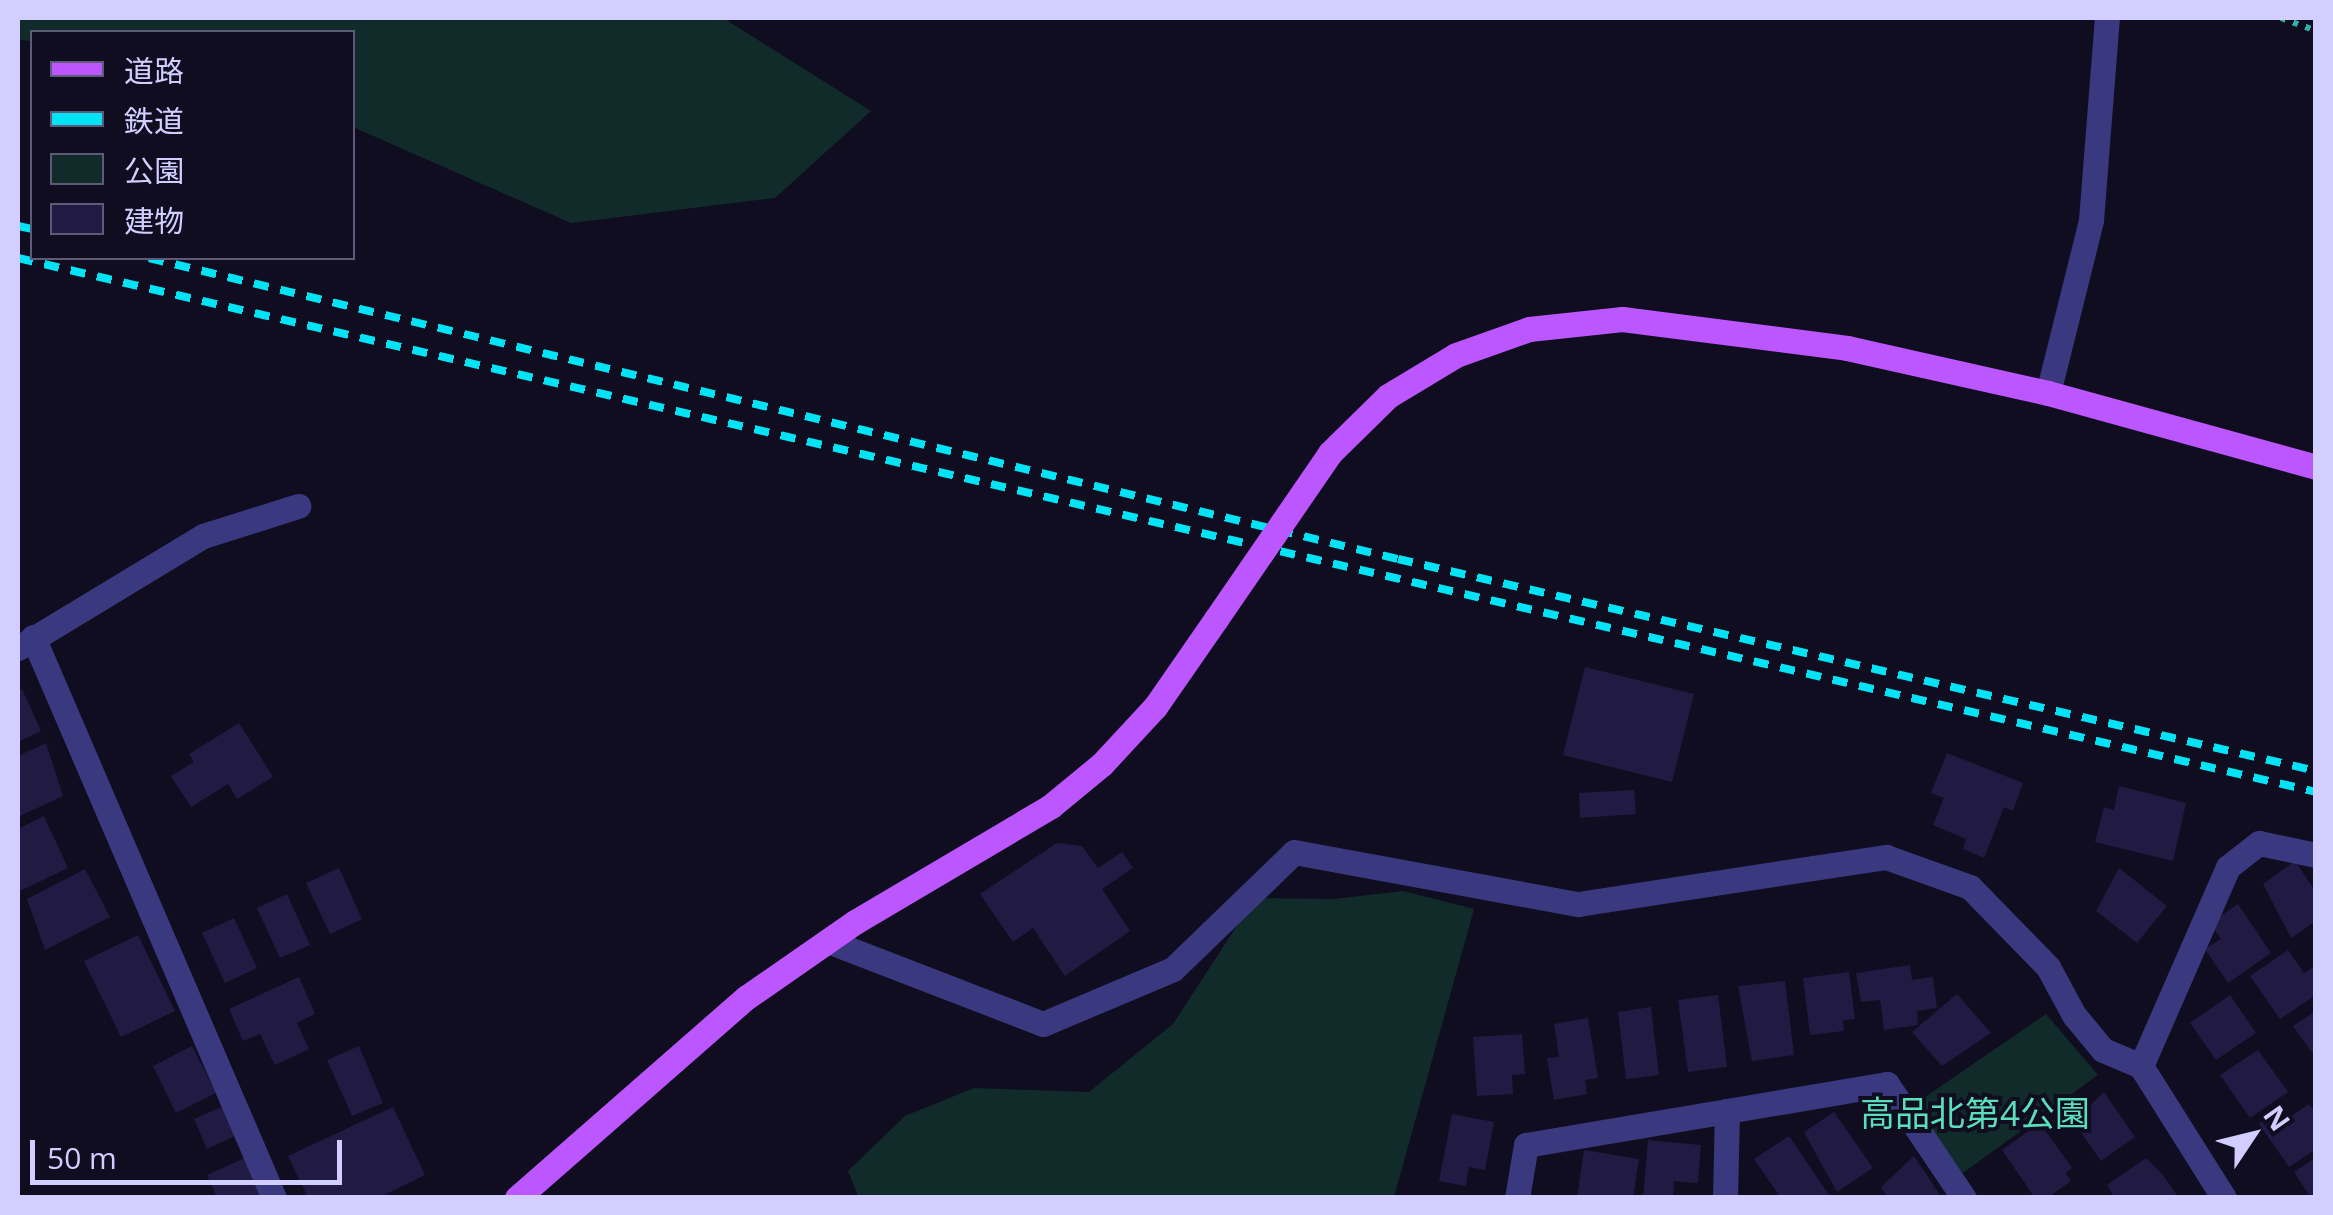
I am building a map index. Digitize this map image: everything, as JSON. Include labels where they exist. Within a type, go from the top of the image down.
[{"type":"main road","points":[[518,1198],[748,998],[828,941],[1052,806],[1102,764],[1155,707],[1330,452],[1388,396],[1456,355],[1529,328],[1622,319],[1829,345],[2048,392],[2316,467]]},
{"type":"street","points":[[2048,392],[2090,220],[2107,18]]},
{"type":"street","points":[[274,1198],[25,643],[203,536],[298,506]]},
{"type":"street","points":[[2141,1066],[2228,866],[2259,844],[2316,856]]},
{"type":"street","points":[[828,941],[1042,1024],[1174,970],[1294,852],[1578,904],[1886,857],[1970,887],[2048,967],[2074,1015],[2103,1050],[2141,1066],[2224,1198]]},
{"type":"street","points":[[1517,1198],[1526,1145],[1887,1084],[1964,1198]]},
{"type":"street","points":[[1725,1198],[1727,1111]]},
{"type":"path","points":[[2281,18],[2316,31]]},
{"type":"green space","points":[[18,18],[723,18],[871,111],[775,198],[571,223],[355,128],[355,30],[30,30],[30,41],[18,40]]},
{"type":"green space","points":[[1403,891],[1474,909],[1394,1197],[859,1198],[848,1171],[905,1116],[974,1088],[1089,1092],[1173,1024],[1255,898],[1334,899]]},
{"type":"green space","name":"高品北第4公園","points":[[2046,1014],[2098,1075],[1960,1175],[1912,1106]]},
{"type":"building","points":[[1585,667],[1694,694],[1672,782],[1563,755]]},
{"type":"building","points":[[22,689],[41,731],[18,742],[18,691]]},
{"type":"building","points":[[239,723],[273,777],[237,799],[228,784],[191,807],[171,776],[194,762],[189,754]]},
{"type":"building","points":[[46,743],[63,796],[18,817],[18,756]]},
{"type":"building","points":[[1947,753],[2023,783],[2013,811],[2004,807],[1984,858],[1963,849],[1966,839],[1933,825],[1944,798],[1931,793]]},
{"type":"building","points":[[2119,786],[2186,803],[2173,861],[2095,842],[2104,807],[2114,810]]},
{"type":"building","points":[[1634,790],[1636,814],[1580,818],[1579,793]]},
{"type":"building","points":[[44,816],[68,868],[18,892],[18,829]]},
{"type":"building","points":[[1057,843],[1082,846],[1098,868],[1122,852],[1133,868],[1102,889],[1130,931],[1065,976],[1033,928],[1013,942],[980,894]]},
{"type":"building","points":[[2295,861],[2316,892],[2316,921],[2291,938],[2263,884]]},
{"type":"building","points":[[339,868],[362,919],[330,934],[306,883]]},
{"type":"building","points":[[2119,868],[2167,906],[2137,943],[2096,911]]},
{"type":"building","points":[[85,869],[110,917],[45,950],[27,899]]},
{"type":"building","points":[[287,894],[310,945],[280,958],[257,908]]},
{"type":"building","points":[[2238,904],[2271,953],[2228,983],[2205,949],[2221,939],[2210,923]]},
{"type":"building","points":[[234,918],[257,968],[225,983],[202,933]]},
{"type":"building","points":[[138,935],[175,1011],[121,1037],[84,961]]},
{"type":"building","points":[[2288,950],[2304,973],[2316,965],[2316,995],[2280,1019],[2250,976]]},
{"type":"building","points":[[1910,965],[1912,980],[1933,977],[1937,1008],[1917,1011],[1918,1025],[1884,1030],[1880,1000],[1861,1002],[1856,973]]},
{"type":"building","points":[[1849,972],[1855,1019],[1843,1020],[1844,1031],[1810,1035],[1803,978]]},
{"type":"building","points":[[299,977],[315,1014],[297,1023],[309,1049],[275,1065],[260,1034],[243,1041],[229,1009]]},
{"type":"building","points":[[1785,981],[1794,1055],[1752,1061],[1738,986]]},
{"type":"building","points":[[1957,994],[1991,1033],[1942,1066],[1912,1032]]},
{"type":"building","points":[[1718,995],[1727,1067],[1688,1072],[1678,1000]]},
{"type":"building","points":[[2230,995],[2256,1033],[2216,1060],[2190,1023]]},
{"type":"building","points":[[1651,1007],[1659,1075],[1626,1079],[1618,1012]]},
{"type":"building","points":[[2316,1011],[2316,1058],[2293,1026]]},
{"type":"building","points":[[1588,1018],[1598,1078],[1585,1080],[1587,1094],[1554,1100],[1547,1058],[1559,1057],[1554,1024]]},
{"type":"building","points":[[1522,1034],[1525,1074],[1512,1075],[1513,1094],[1477,1096],[1473,1037]]},
{"type":"building","points":[[192,1046],[216,1093],[176,1113],[153,1066]]},
{"type":"building","points":[[359,1046],[383,1103],[352,1116],[327,1060]]},
{"type":"building","points":[[2258,1050],[2288,1092],[2250,1118],[2220,1075]]},
{"type":"building","points":[[2104,1092],[2135,1137],[2101,1161],[2073,1121]]},
{"type":"building","points":[[2309,1104],[2316,1114],[2316,1149],[2289,1167],[2259,1124],[2283,1107],[2290,1117]]},
{"type":"building","points":[[226,1105],[239,1134],[207,1149],[194,1119]]},
{"type":"building","points":[[393,1107],[425,1175],[378,1198],[308,1198],[288,1156]]},
{"type":"building","points":[[1834,1112],[1873,1168],[1837,1192],[1804,1132]]},
{"type":"building","points":[[1452,1114],[1494,1122],[1485,1170],[1469,1167],[1466,1186],[1439,1181]]},
{"type":"building","points":[[2040,1123],[2072,1168],[2066,1173],[2071,1181],[2047,1198],[2035,1198],[2002,1150]]},
{"type":"building","points":[[1789,1136],[1831,1198],[1781,1198],[1754,1159]]},
{"type":"building","points":[[1648,1140],[1701,1145],[1698,1183],[1674,1181],[1673,1198],[1643,1198]]},
{"type":"building","points":[[1584,1150],[1639,1159],[1633,1198],[1577,1198]]},
{"type":"building","points":[[1914,1156],[1942,1198],[1888,1198],[1881,1187]]},
{"type":"building","points":[[247,1157],[266,1198],[217,1198],[207,1175]]},
{"type":"building","points":[[2316,1157],[2316,1198],[2311,1198],[2294,1172]]},
{"type":"building","points":[[2146,1158],[2179,1198],[2115,1198],[2107,1185]]},
{"type":"railway","points":[[18,226],[30,229]]},
{"type":"railway","points":[[18,258],[2316,792]]},
{"type":"railway","points":[[157,260],[1398,559],[2316,771]]}]
